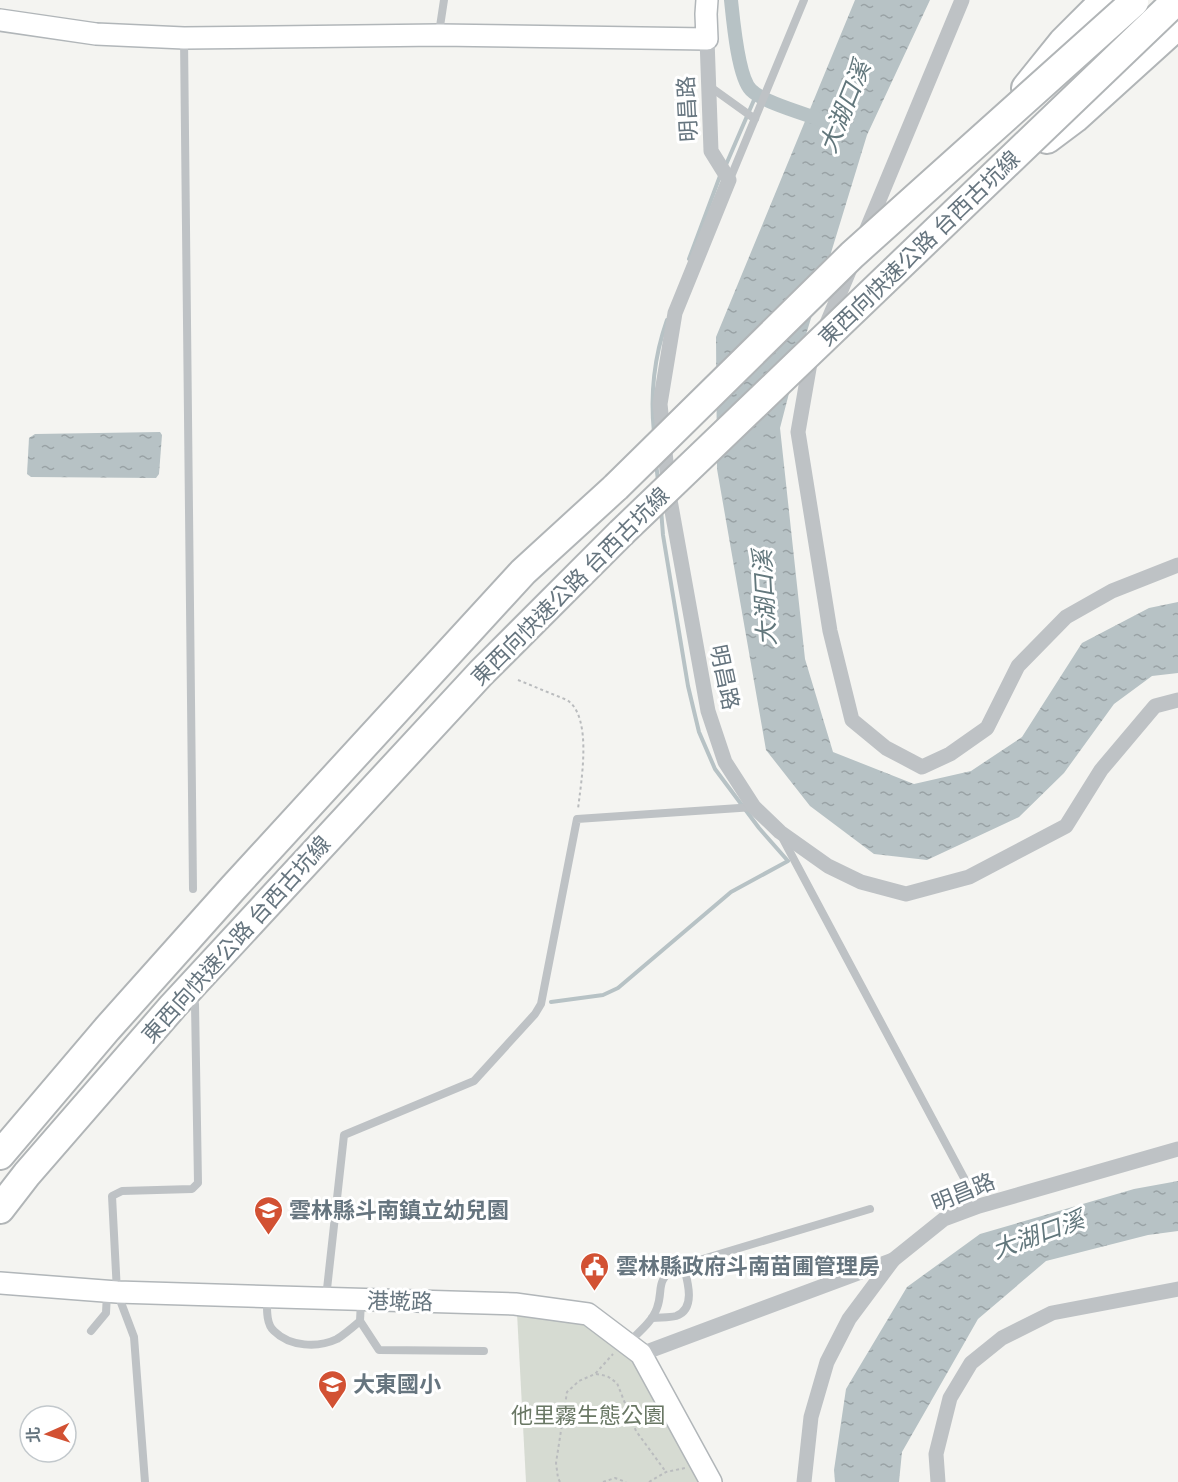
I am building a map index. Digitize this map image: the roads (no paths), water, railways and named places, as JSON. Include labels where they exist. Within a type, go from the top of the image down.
[{"type":"highway","points":[[998,123],[1063,42],[1105,0]]},
{"type":"highway","name":"東西向快速公路 台西古坑線","points":[[0,1155],[107,1029],[225,897],[515,581],[616,487],[852,255],[1136,0]]},
{"type":"highway","name":"東西向快速公路 台西古坑線","points":[[0,1209],[27,1174],[173,1006],[473,682],[621,533],[1178,0]]},
{"type":"highway","points":[[972,198],[1075,118],[1178,25]]},
{"type":"street","points":[[0,20],[96,34],[184,38],[439,35],[707,39],[707,0]]},
{"type":"street","points":[[962,0],[810,363],[798,432],[830,631],[852,720],[886,748],[922,767],[950,754],[987,728],[1018,666],[1066,617],[1112,591],[1178,565]]},
{"type":"street","name":"明昌路","points":[[707,39],[711,151],[725,174],[675,313],[660,404],[670,500],[708,711],[725,762],[754,807],[780,832],[828,866],[861,882],[906,894],[969,877],[1066,826],[1101,770],[1155,706],[1178,700]]},
{"type":"street","name":"明昌路","points":[[631,1346],[893,1260],[944,1219],[978,1206],[1178,1149]]},
{"type":"street","points":[[804,1482],[811,1416],[827,1362],[849,1319],[893,1260]]},
{"type":"street","name":"港墘路","points":[[0,1283],[112,1292],[326,1299],[360,1311],[515,1304],[588,1314],[631,1346],[707,1474]]},
{"type":"street","points":[[938,1482],[936,1454],[950,1398],[971,1363],[1002,1338],[1052,1313],[1178,1289]]},
{"type":"lane","points":[[439,35],[444,0]]},
{"type":"lane","points":[[725,174],[755,119],[804,0]]},
{"type":"lane","points":[[184,38],[193,889]]},
{"type":"lane","points":[[708,86],[755,119]]},
{"type":"lane","points":[[326,1299],[344,1135],[474,1081],[535,1014],[541,1004],[577,819],[754,807]]},
{"type":"lane","points":[[780,832],[978,1206]]},
{"type":"lane","points":[[91,1331],[105,1313],[112,1292],[112,1196],[122,1191],[192,1189],[198,1182],[195,1004]]},
{"type":"lane","points":[[631,1346],[652,1318],[658,1306],[662,1280],[669,1272],[683,1264],[870,1209]]},
{"type":"lane","points":[[652,1318],[674,1317],[681,1314],[688,1305],[689,1292],[683,1264]]},
{"type":"lane","points":[[112,1292],[134,1338],[145,1482]]},
{"type":"lane","points":[[267,1298],[266,1313],[273,1331],[296,1344],[321,1344],[337,1338],[360,1311],[379,1350],[484,1351]]},
{"type":"water","name":"大湖口溪","points":[[855,0],[930,0],[867,135],[794,374],[780,428],[805,659],[833,752],[914,784],[971,771],[1022,737],[1082,643],[1149,608],[1178,602],[1178,673],[1152,676],[1114,704],[1064,773],[1019,817],[927,860],[874,854],[810,806],[766,750],[717,469],[716,337]]},
{"type":"water","points":[[160,432],[162,435],[159,474],[156,478],[31,477],[27,474],[29,438],[35,434]]},
{"type":"water","name":"大湖口溪","points":[[1178,1181],[1178,1231],[1148,1235],[1046,1261],[978,1319],[902,1452],[899,1482],[835,1482],[834,1470],[846,1389],[907,1287],[980,1234],[1134,1189]]},
{"type":"waterway","name":"大湖口溪","points":[[731,0],[739,61],[746,83],[751,90],[775,104],[824,121]]},
{"type":"waterway","points":[[725,167],[757,93]]},
{"type":"waterway","points":[[689,259],[720,176]]},
{"type":"waterway","points":[[654,433],[654,376],[667,320]]},
{"type":"waterway","points":[[656,462],[658,481]]},
{"type":"waterway","points":[[551,1002],[603,995],[618,988],[731,892],[788,861],[759,828],[715,769],[699,732],[688,686],[663,535],[661,509]]},
{"type":"place","name":"雲林縣斗南鎮立幼兒園","points":[[268,1236]]},
{"type":"place","name":"雲林縣政府斗南苗圃管理房","points":[[595,1292]]},
{"type":"place","name":"大東國小","points":[[332,1410]]},
{"type":"park label","name":"他里霧生態公園","points":[[588,1415]]}]
